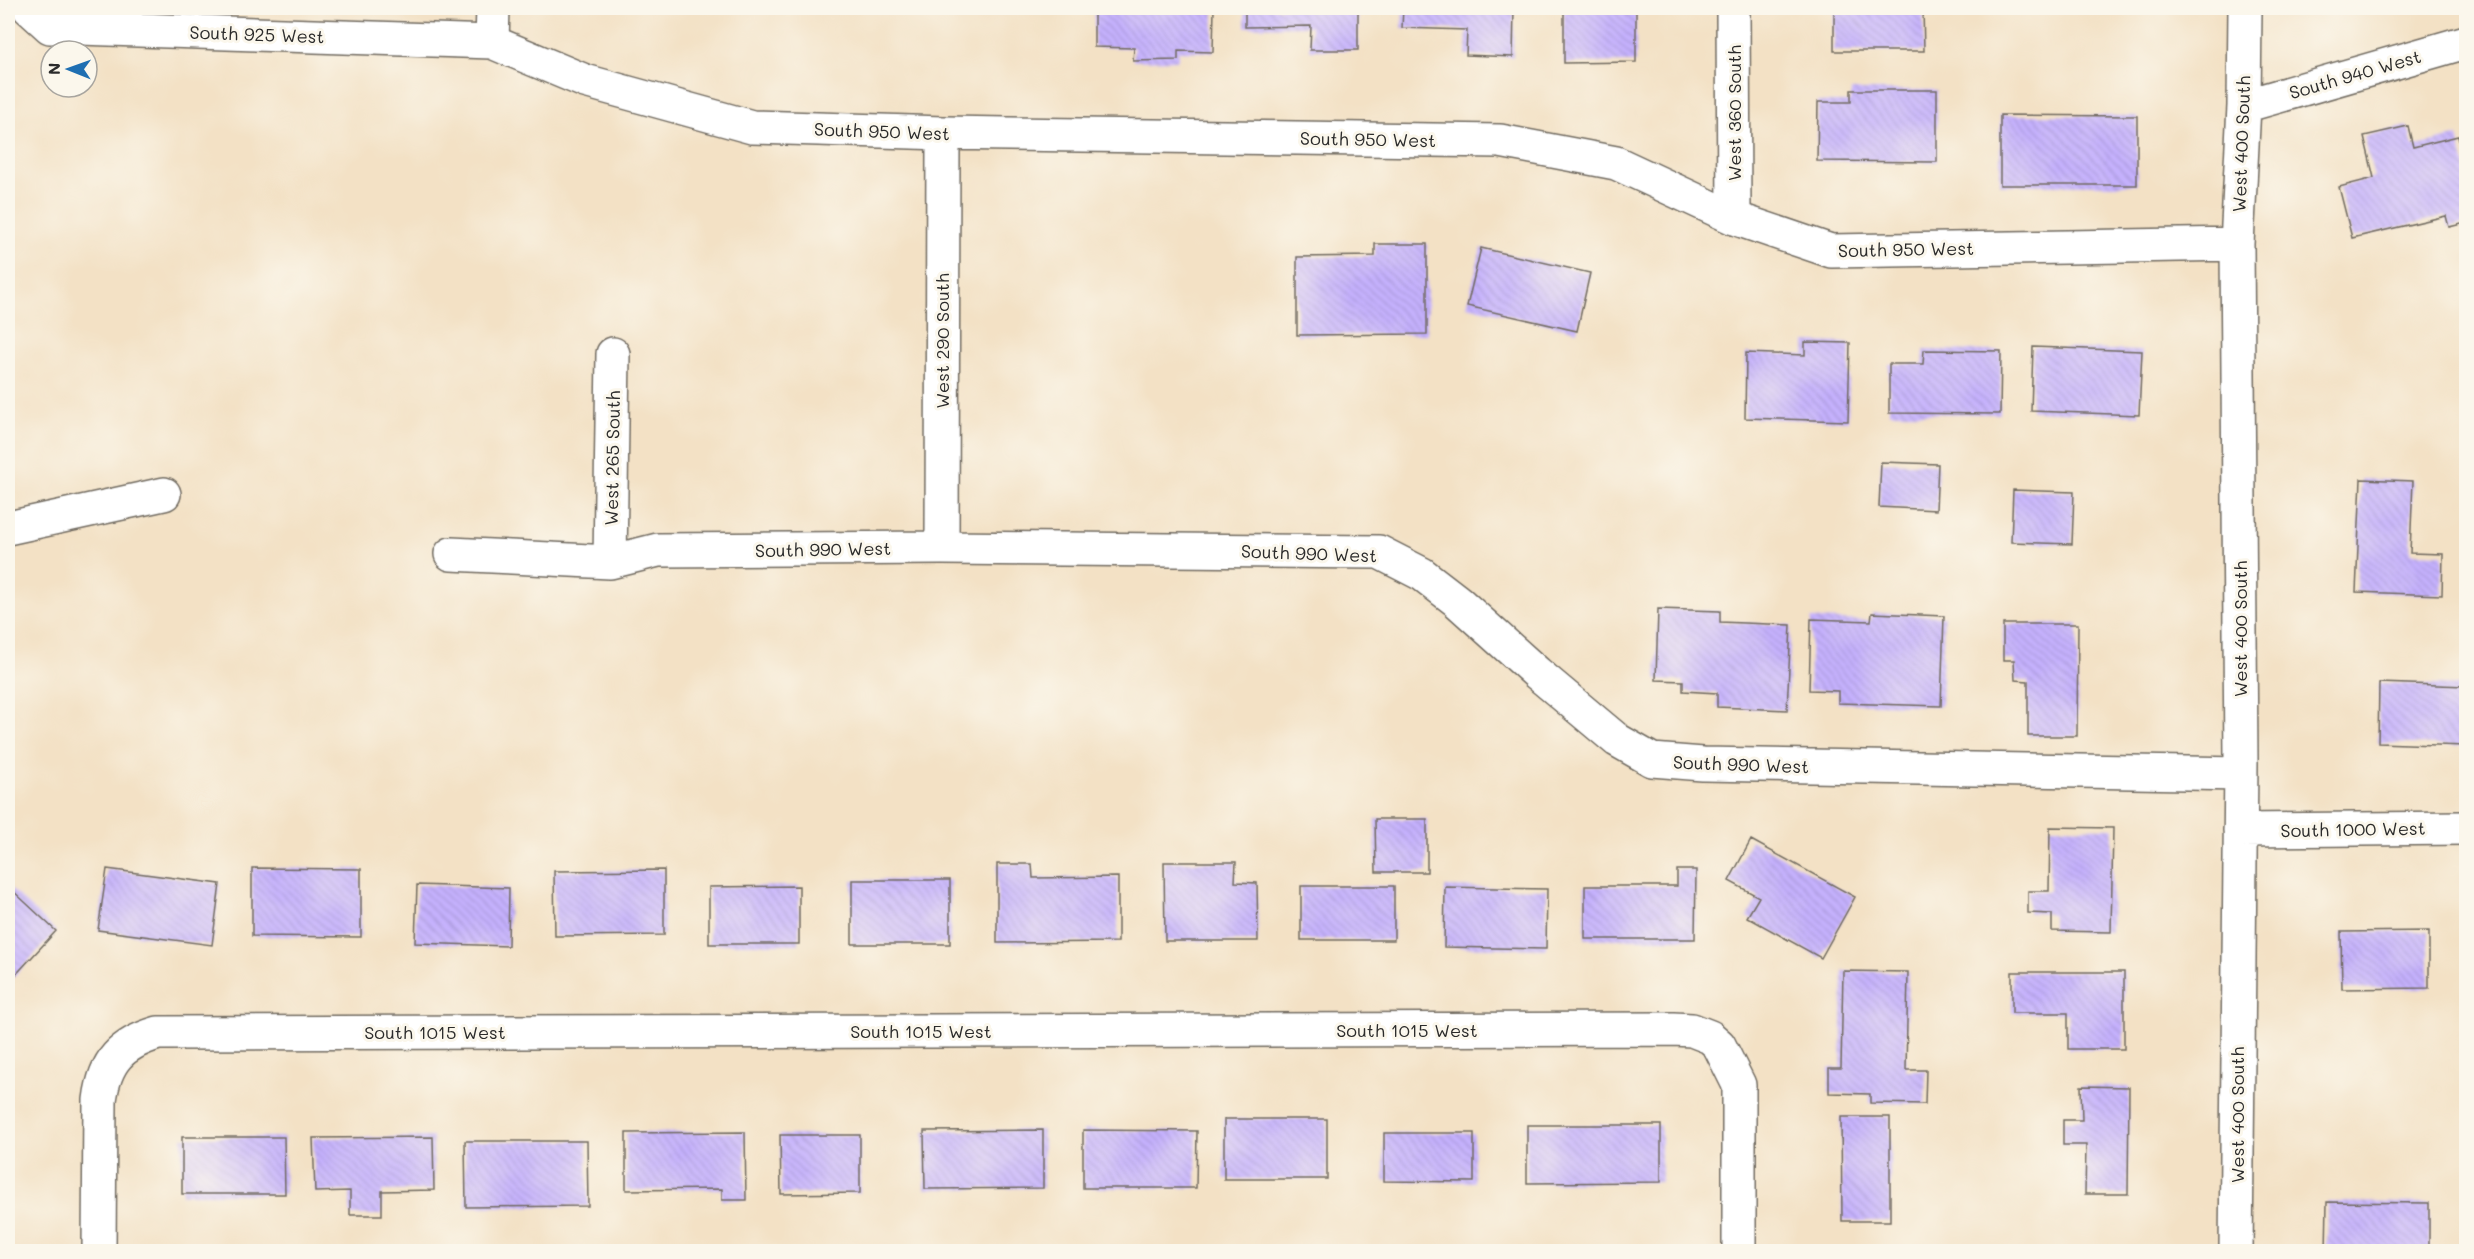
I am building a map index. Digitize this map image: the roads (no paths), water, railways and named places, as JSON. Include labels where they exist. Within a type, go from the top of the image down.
[{"type":"street","points":[[492,42],[493,8]]},
{"type":"street","name":"West 360 South","points":[[1733,8],[1734,218]]},
{"type":"street","name":"West 400 South","points":[[2236,1251],[2241,774],[2237,244],[2244,106],[2245,8]]},
{"type":"street","name":"South 925 West","points":[[43,14],[492,42]]},
{"type":"street","name":"South 950 West","points":[[492,42],[585,81],[752,126],[943,133],[1500,141],[1616,163],[1734,218],[1830,251],[2237,244]]},
{"type":"street","name":"South 940 West","points":[[2244,106],[2466,42]]},
{"type":"street","name":"West 290 South","points":[[942,548],[943,133]]},
{"type":"street","name":"West 265 South","points":[[610,562],[613,354]]},
{"type":"street","points":[[8,528],[164,494]]},
{"type":"street","name":"South 990 West","points":[[451,554],[610,562],[658,550],[942,548],[1379,552],[1422,574],[1457,601],[1537,673],[1617,740],[1652,760],[1715,764],[2241,774]]},
{"type":"street","name":"South 1000 West","points":[[2240,830],[2466,828]]},
{"type":"street","name":"South 1015 West","points":[[99,1251],[102,1081],[111,1063],[123,1049],[139,1038],[158,1033],[1638,1029],[1692,1030],[1710,1037],[1719,1045],[1739,1085],[1739,1251]]}]
